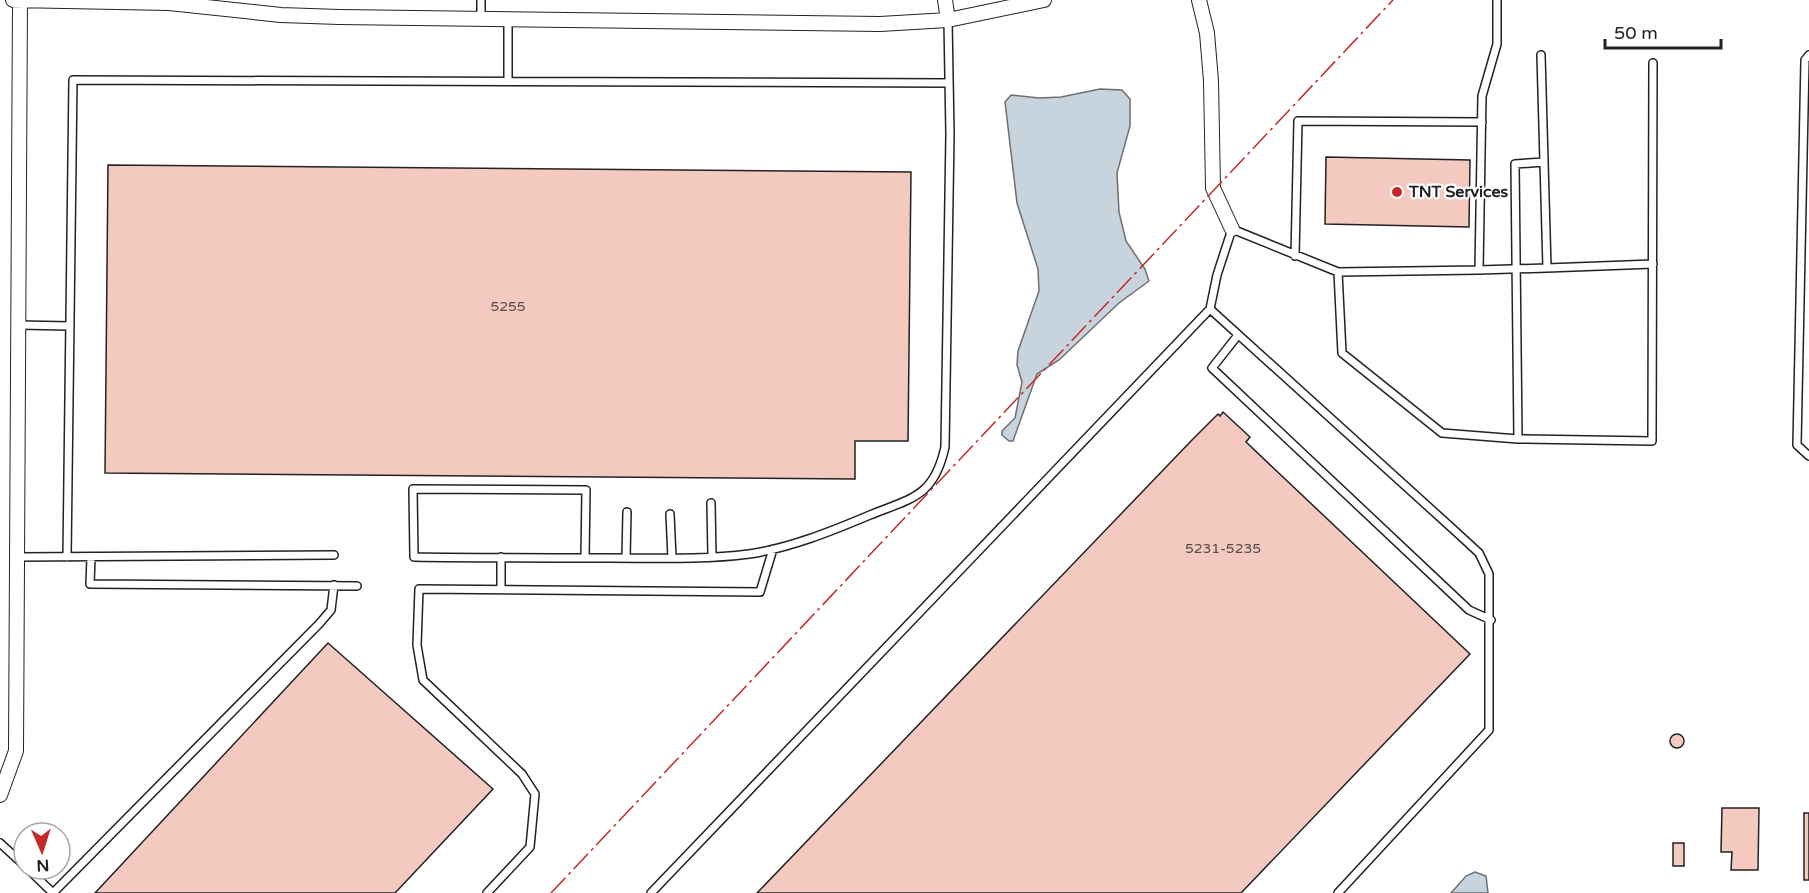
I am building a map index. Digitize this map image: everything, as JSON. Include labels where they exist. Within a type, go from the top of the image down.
[{"type":"street","points":[[13,0],[170,3],[281,15],[880,24],[948,20],[1044,0]]},
{"type":"street","points":[[0,795],[16,751],[20,0]]},
{"type":"street","points":[[945,0],[948,20]]},
{"type":"street","points":[[1199,0],[1207,33],[1211,81],[1213,188],[1233,230]]},
{"type":"lane","points":[[481,0],[481,18]]},
{"type":"lane","points":[[1479,270],[1482,96],[1497,44],[1497,0]]},
{"type":"lane","points":[[508,18],[508,81]]},
{"type":"lane","points":[[585,558],[586,490],[413,489],[414,557],[585,558],[672,558],[712,557],[772,549],[847,525],[915,497],[927,489],[939,468],[945,434],[948,20]]},
{"type":"lane","points":[[1541,55],[1547,268]]},
{"type":"lane","points":[[1809,55],[1805,60],[1797,445],[1809,456]]},
{"type":"lane","points":[[1338,272],[1342,353],[1442,433],[1518,439],[1652,441],[1653,63]]},
{"type":"lane","points":[[67,557],[73,80],[949,83]]},
{"type":"lane","points":[[1295,256],[1298,121],[1482,122]]},
{"type":"lane","points":[[1518,439],[1515,164],[1544,162]]},
{"type":"lane","points":[[651,893],[1210,309],[1217,275],[1233,230],[1338,272],[1516,270],[1653,264]]},
{"type":"lane","points":[[1210,309],[1479,553],[1489,574],[1490,730],[1338,893]]},
{"type":"lane","points":[[19,325],[70,326]]},
{"type":"lane","points":[[1238,335],[1212,368],[1469,610],[1491,620]]},
{"type":"lane","points":[[711,503],[712,557]]},
{"type":"lane","points":[[626,558],[627,512]]},
{"type":"lane","points":[[670,514],[672,558]]},
{"type":"lane","points":[[487,893],[530,847],[535,794],[522,774],[423,680],[417,645],[419,589],[760,592],[772,549]]},
{"type":"lane","points":[[18,557],[334,555]]},
{"type":"lane","points":[[91,557],[90,584],[357,586]]},
{"type":"lane","points":[[501,557],[501,588]]},
{"type":"lane","points":[[41,881],[53,892],[319,624],[331,610],[334,585]]},
{"type":"lane","points":[[0,843],[12,854]]},
{"type":"shaded area","points":[[1100,89],[1122,90],[1130,99],[1130,126],[1117,173],[1119,212],[1126,241],[1145,269],[1149,281],[1119,303],[1059,360],[1037,374],[1013,441],[1009,441],[1002,435],[1002,431],[1015,418],[1022,382],[1017,365],[1018,351],[1039,291],[1038,269],[1017,203],[1005,102],[1011,95],[1039,98],[1061,97]]},
{"type":"shaded area","points":[[1475,872],[1486,876],[1488,893],[1451,893],[1466,876]]},
{"type":"building","name":"TNT Services","points":[[1326,157],[1470,160],[1469,227],[1325,224]]},
{"type":"building","points":[[108,165],[911,172],[908,441],[855,441],[855,479],[105,473]]},
{"type":"building","points":[[1223,412],[1250,437],[1246,442],[1470,654],[1241,893],[757,893],[1192,440],[1218,414],[1220,416]]},
{"type":"building","points":[[328,643],[493,789],[395,893],[95,893]]},
{"type":"building","points":[[1677,734],[1682,736],[1684,741],[1682,746],[1677,748],[1672,746],[1670,741],[1672,736]]},
{"type":"building","points":[[1722,808],[1759,808],[1758,870],[1731,870],[1732,852],[1721,852]]},
{"type":"building","points":[[1804,813],[1809,813],[1809,880],[1804,880]]},
{"type":"building","points":[[1673,843],[1684,843],[1684,866],[1673,866]]},
{"type":"power","points":[[551,893],[1393,0]]},
{"type":"place","name":"TNT Services","points":[[1397,192]]}]
